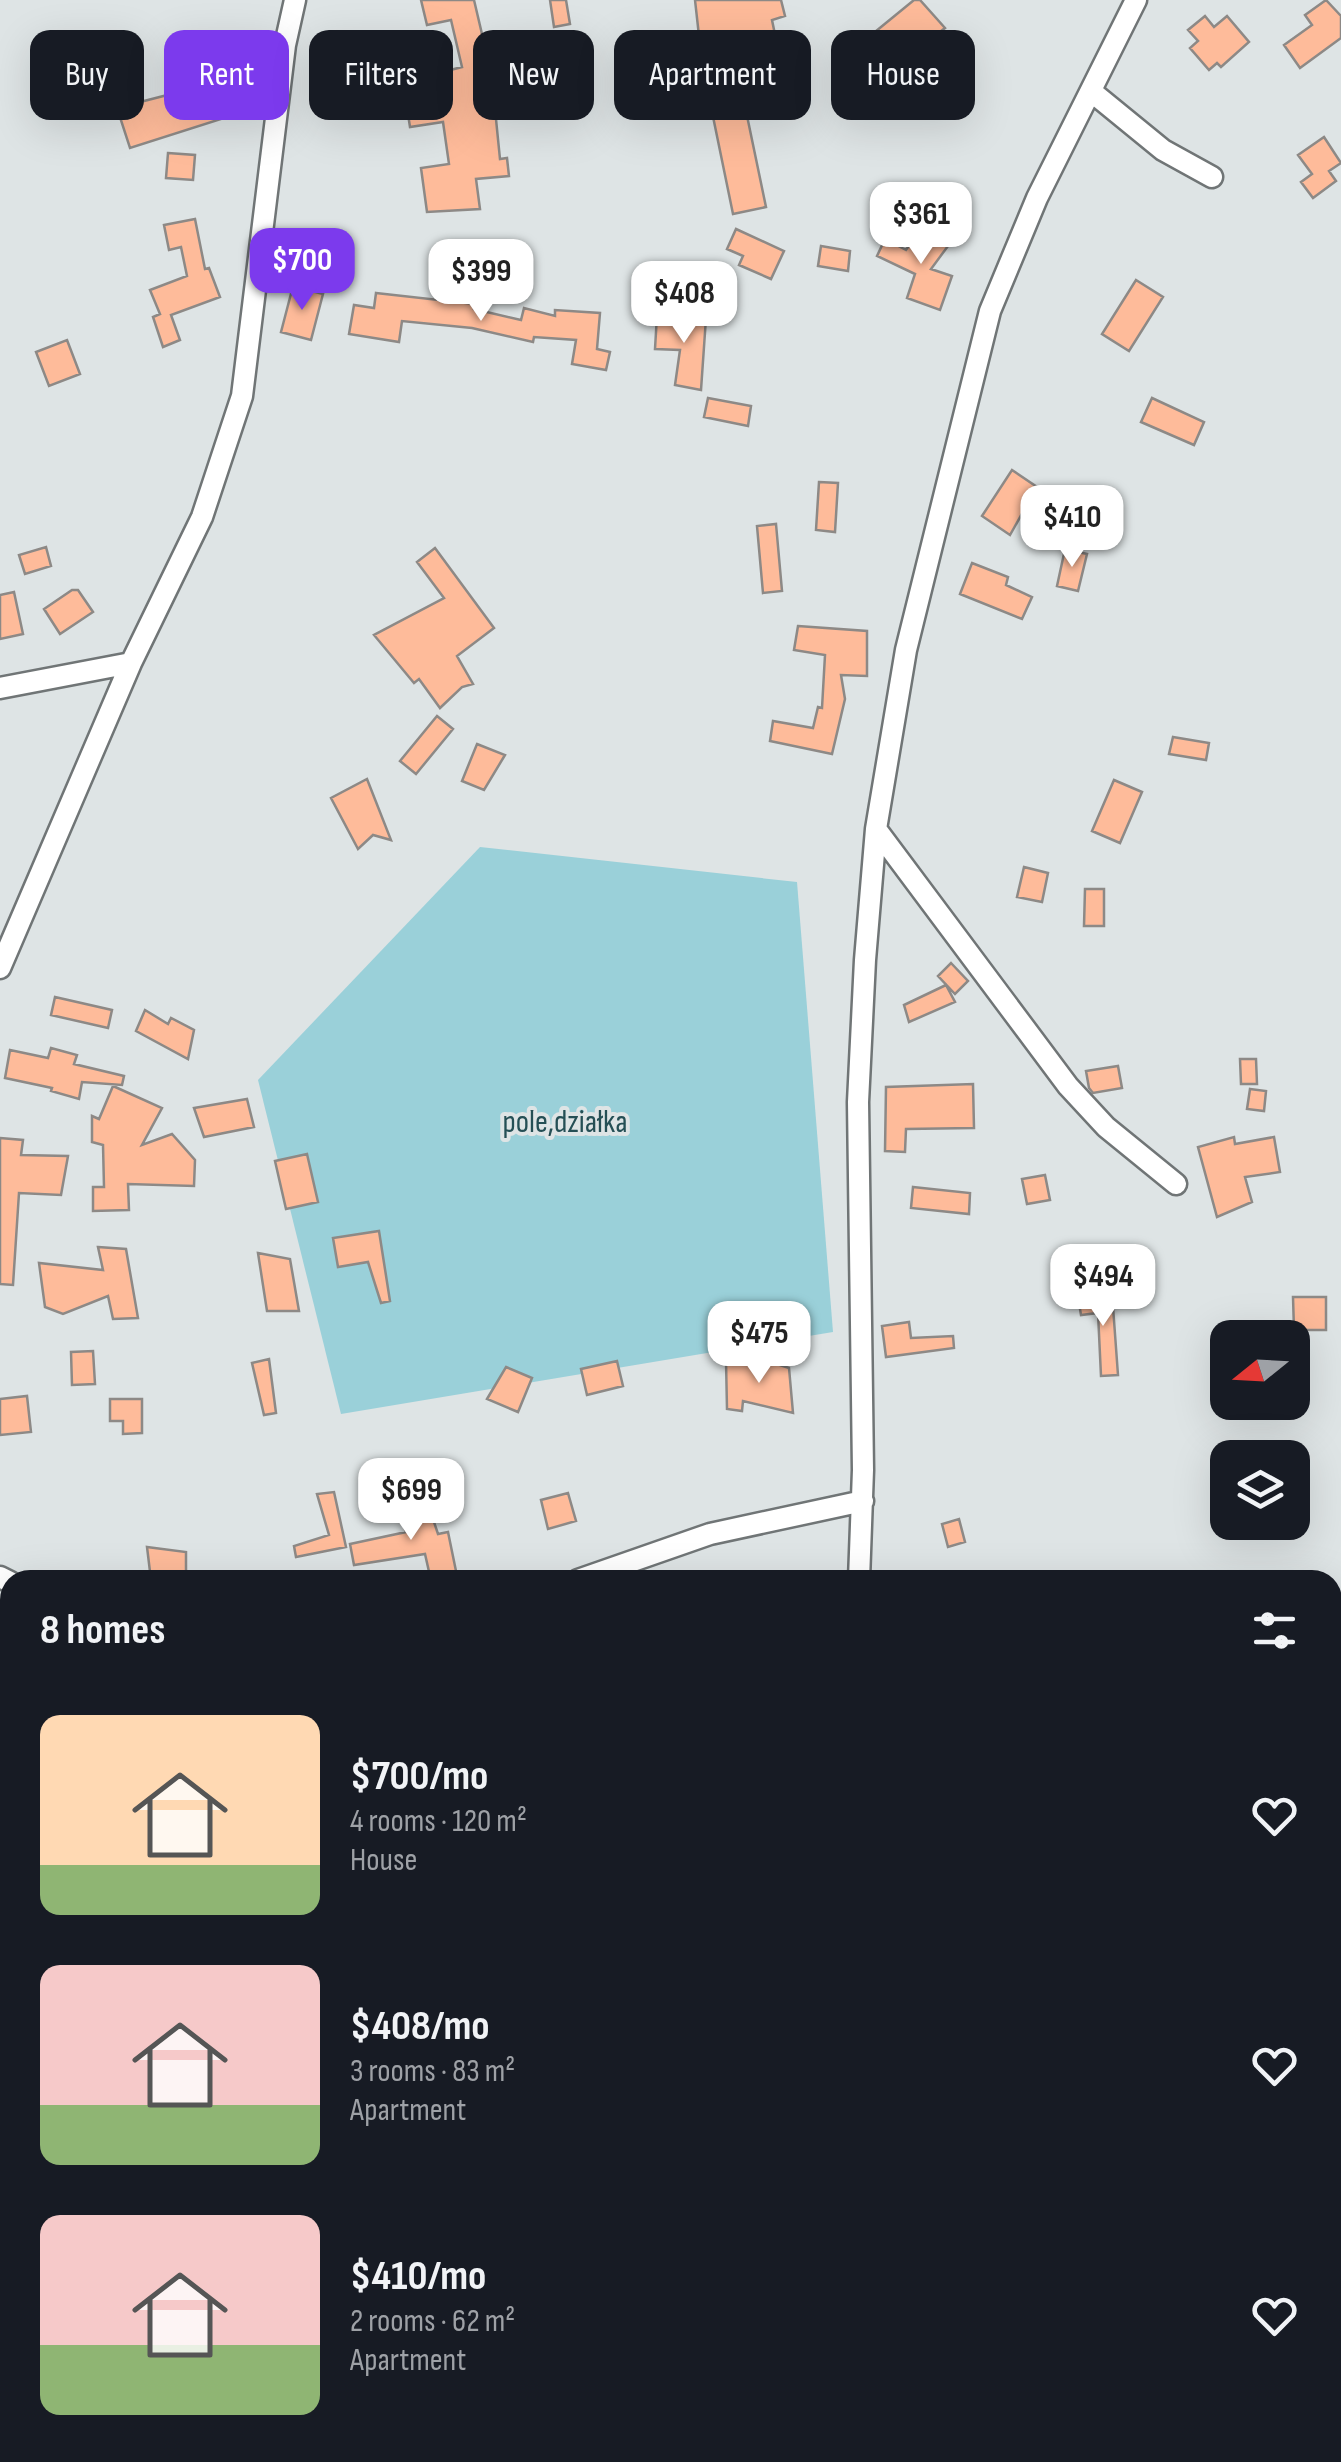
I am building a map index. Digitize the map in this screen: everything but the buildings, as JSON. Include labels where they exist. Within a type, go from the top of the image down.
[{"type":"street","points":[[0,968],[131,663],[202,517],[242,396],[285,44],[295,0]]},
{"type":"street","points":[[859,1570],[863,1501],[858,1102],[876,829],[906,650],[990,311],[1038,198],[1136,0]]},
{"type":"street","points":[[1092,92],[1162,150],[1212,178]]},
{"type":"street","points":[[0,688],[131,663]]},
{"type":"street","points":[[876,829],[1068,1086],[1106,1126],[1176,1184]]},
{"type":"street","points":[[607,1570],[710,1534],[863,1501]]},
{"type":"green space","name":"pole,działka","points":[[480,847],[797,882],[833,1332],[341,1414],[258,1080]]}]
